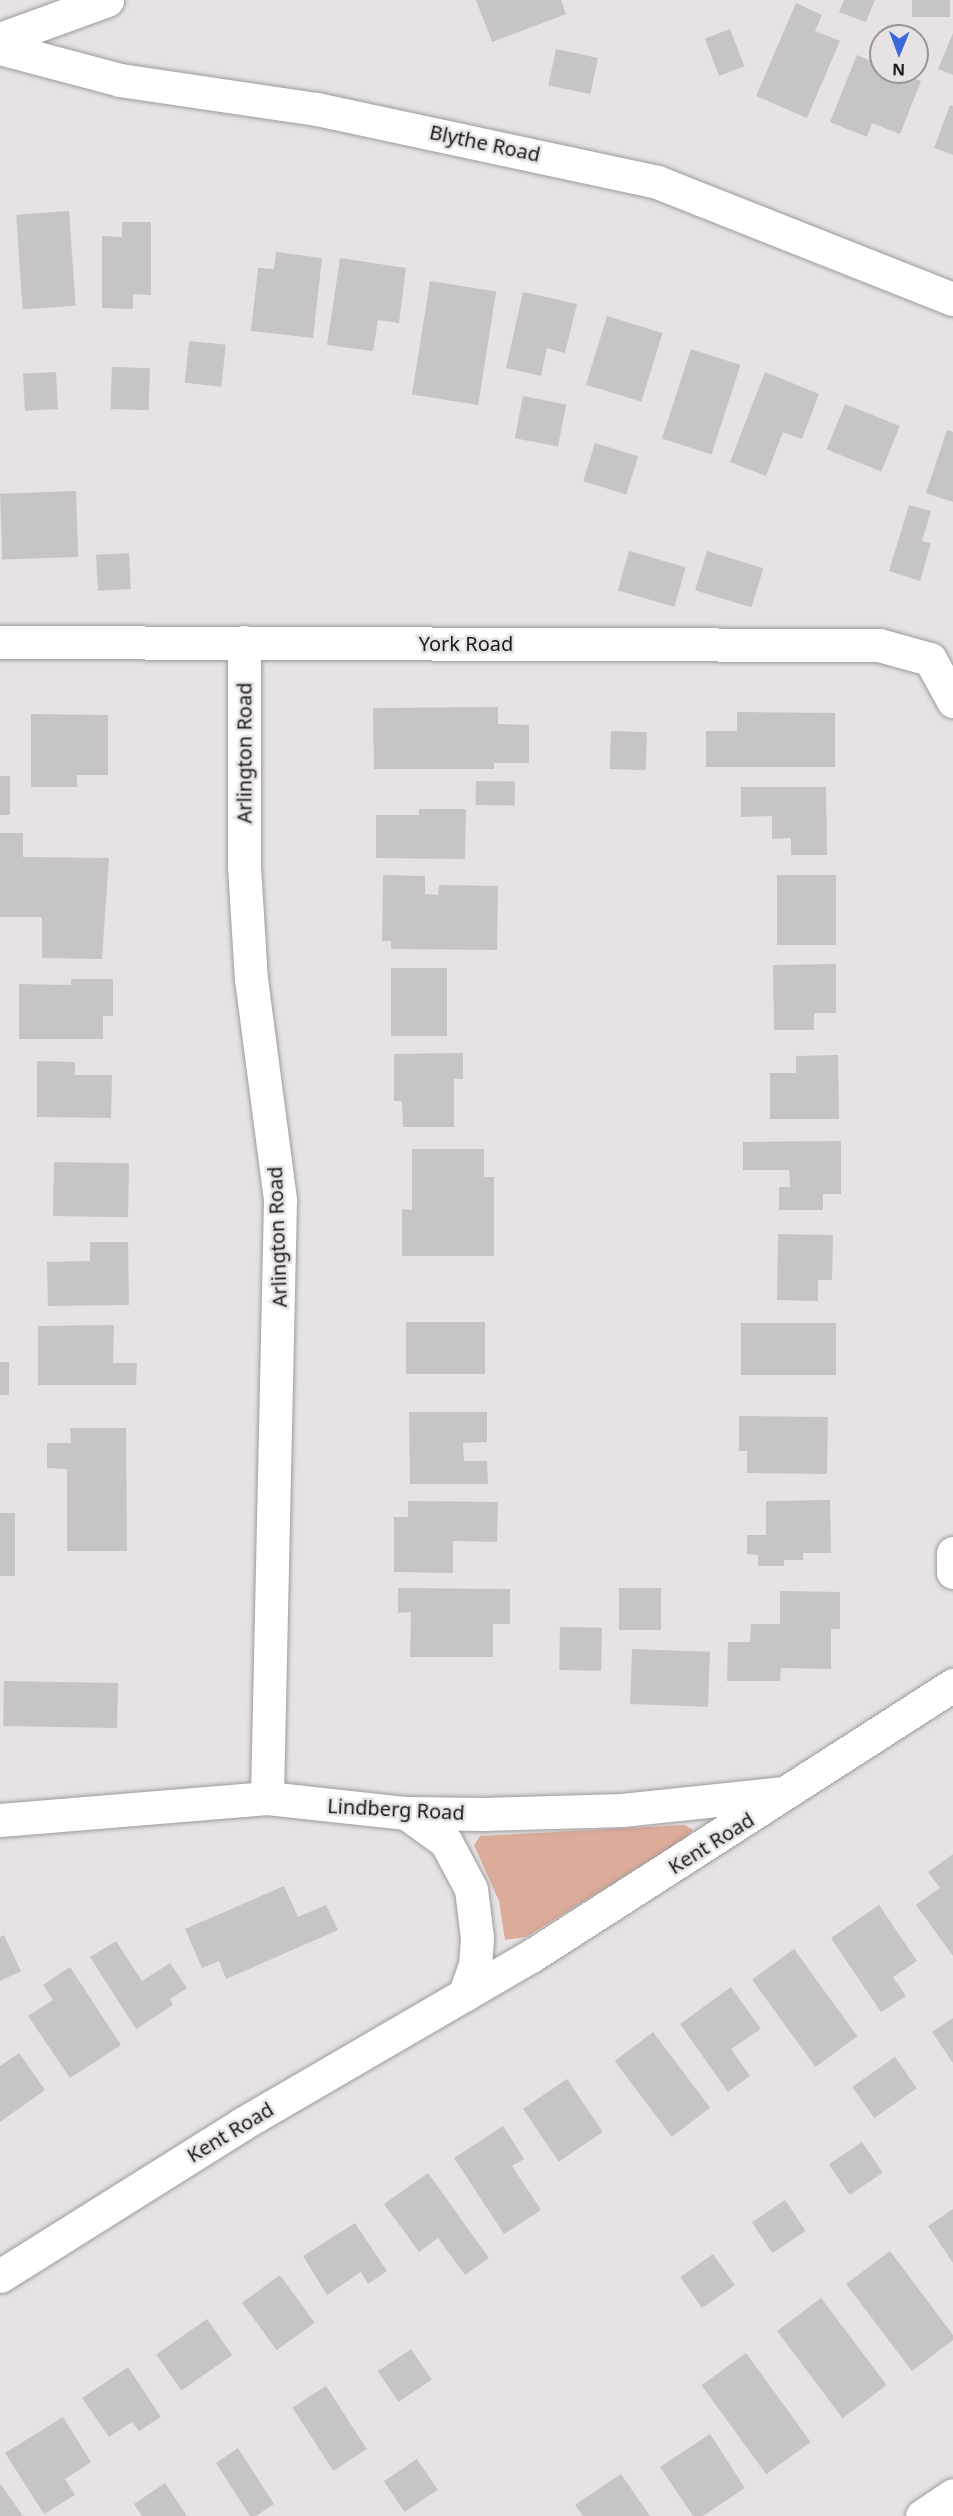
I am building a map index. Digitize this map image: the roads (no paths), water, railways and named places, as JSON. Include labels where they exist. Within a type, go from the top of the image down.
[{"type":"street","points":[[0,39],[107,0]]},
{"type":"street","name":"Blythe Road","points":[[0,48],[120,80],[317,108],[657,182],[953,298]]},
{"type":"street","name":"York Road","points":[[0,642],[879,645],[930,660],[953,701]]},
{"type":"street","name":"Arlington Road","points":[[244,642],[244,867],[251,979],[280,1200],[267,1798]]},
{"type":"street","points":[[953,1553],[953,1572]]},
{"type":"street","name":"Kent Road","points":[[0,2276],[242,2124],[464,1995],[792,1792],[953,1685]]},
{"type":"street","name":"Lindberg Road","points":[[0,1820],[267,1798],[406,1813],[622,1810],[792,1792]]},
{"type":"street","points":[[406,1813],[446,1842],[471,1889],[477,1938],[475,1965],[464,1995]]},
{"type":"street","points":[[922,2516],[953,2495]]}]
